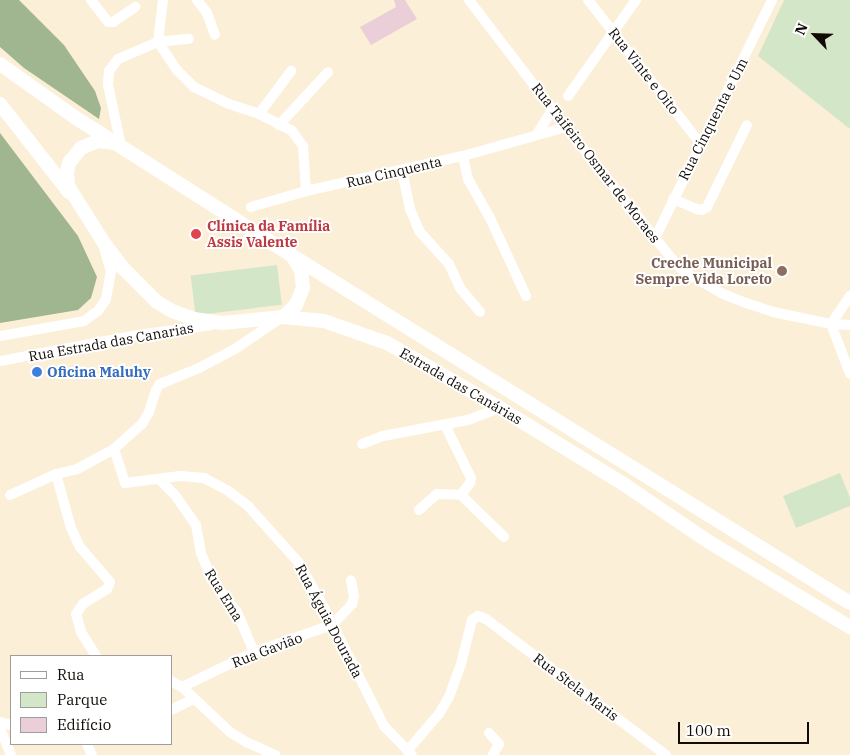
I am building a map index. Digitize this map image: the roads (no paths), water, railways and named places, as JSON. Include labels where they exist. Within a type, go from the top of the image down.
[{"type":"main road","name":"Estrada das Canárias","points":[[0,64],[31,88],[291,255],[850,602]]},
{"type":"main road","points":[[0,104],[74,199]]},
{"type":"main road","points":[[74,199],[68,186],[67,172],[74,155],[80,148],[98,141],[119,145]]},
{"type":"main road","name":"Estrada das Canárias","points":[[74,199],[104,243],[141,288],[157,302],[172,311],[194,319],[222,323],[283,317],[324,321],[387,343],[500,408],[625,485],[709,542],[850,627]]},
{"type":"main road","points":[[283,317],[296,305],[302,288],[301,270],[291,255]]},
{"type":"main road","points":[[625,485],[634,468]]},
{"type":"street","points":[[91,0],[108,22],[113,22],[135,8]]},
{"type":"street","points":[[163,0],[158,42],[177,70],[194,87],[229,104],[259,114],[292,131],[303,146],[306,191]]},
{"type":"street","points":[[197,0],[207,14],[215,35]]},
{"type":"street","name":"Rua Taifeiro Osmar de Moraes","points":[[469,0],[566,128],[677,264],[690,275],[722,293],[773,312],[831,324],[850,325]]},
{"type":"street","name":"Rua Vinte e Oito","points":[[588,0],[700,143]]},
{"type":"street","points":[[568,96],[636,0]]},
{"type":"street","name":"Rua Cinquenta e Um","points":[[655,238],[700,143],[772,0]]},
{"type":"street","points":[[119,145],[108,85],[109,71],[118,60],[158,42],[189,39]]},
{"type":"street","points":[[259,114],[291,71]]},
{"type":"street","points":[[279,125],[328,72]]},
{"type":"street","points":[[537,134],[552,110]]},
{"type":"street","points":[[673,199],[696,209],[702,210],[707,207],[747,125]]},
{"type":"street","name":"Rua Cinquenta","points":[[250,207],[306,191],[402,171],[462,156],[537,134],[566,128]]},
{"type":"street","points":[[462,156],[468,179],[490,218],[526,296]]},
{"type":"street","points":[[402,171],[410,209],[420,232],[451,266],[460,288],[480,312]]},
{"type":"street","name":"Rua Estrada das Canarias","points":[[0,336],[84,321],[98,311],[106,299],[111,272],[104,243]]},
{"type":"street","points":[[850,296],[831,324],[850,374]]},
{"type":"street","points":[[10,495],[56,474],[78,469],[114,449],[142,424],[160,384],[199,368],[235,349],[283,317]]},
{"type":"street","name":"Rua Estrada das Canarias","points":[[0,362],[138,335],[222,323]]},
{"type":"street","points":[[362,444],[383,436],[468,420],[500,408]]},
{"type":"street","points":[[446,425],[471,478],[470,483],[461,495]]},
{"type":"street","name":"Rua Águia Dourada","points":[[114,449],[125,484],[181,476],[204,478],[227,490],[248,506],[299,563],[384,726],[410,753]]},
{"type":"street","points":[[56,474],[71,528],[77,540],[110,582],[107,589],[83,604],[76,614],[81,632],[95,655]]},
{"type":"street","name":"Rua Ema","points":[[159,479],[188,511],[200,537],[201,553],[212,580],[237,612],[254,652]]},
{"type":"street","points":[[419,510],[437,494],[461,495],[504,537]]},
{"type":"street","name":"Rua Gavião","points":[[182,687],[254,652],[332,625],[352,604],[354,596],[351,580]]},
{"type":"street","name":"Rua Stela Maris","points":[[410,753],[440,714],[449,697],[459,672],[472,620],[478,616],[486,619],[654,752],[666,755]]},
{"type":"street","points":[[172,682],[182,687],[230,732],[246,742],[275,755]]},
{"type":"street","points":[[172,710],[194,699]]},
{"type":"street","points":[[1,731],[11,755]]},
{"type":"street","points":[[489,733],[499,744],[493,755]]},
{"type":"place","name":"Clínica da Família Assis Valente","points":[[196,234]]},
{"type":"place","name":"Creche Municipal Sempre Vida Loreto","points":[[782,271]]},
{"type":"place","name":"Oficina Maluhy","points":[[37,372]]}]
